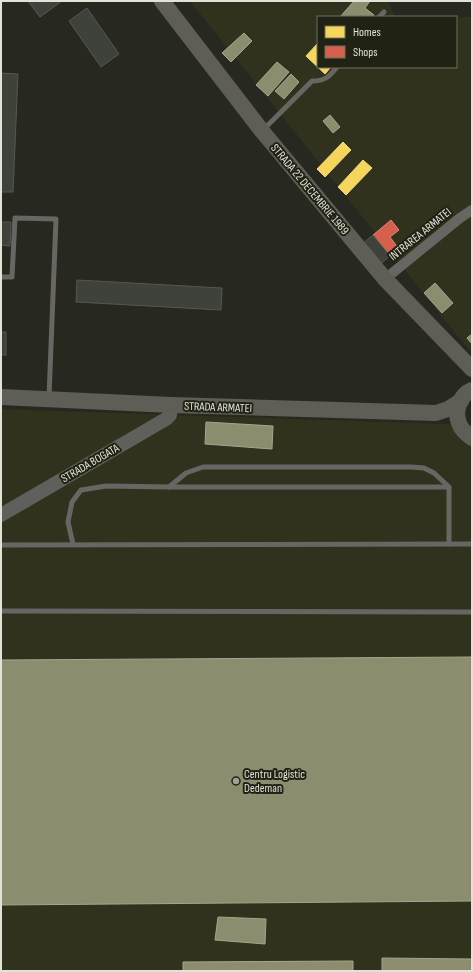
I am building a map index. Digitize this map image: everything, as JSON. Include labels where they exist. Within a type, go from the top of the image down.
[{"type":"main road","name":"STRADA 22 DECEMBRIE 1989","points":[[162,1],[262,132],[385,279],[471,368],[467,394],[458,406],[457,415],[459,424],[467,433]]},
{"type":"main road","name":"STRADA ARMATEI","points":[[1,398],[436,413],[448,409],[467,394]]},
{"type":"main road","name":"STRADA BOGATA","points":[[1,515],[166,419],[170,415],[171,405]]},
{"type":"main road","name":"STRADA ARMATEI","points":[[436,413],[467,433]]},
{"type":"street","name":"INTRAREA ARMATEI","points":[[385,279],[472,210]]},
{"type":"lane","points":[[380,16],[384,12]]},
{"type":"lane","points":[[262,132],[312,81],[324,80],[331,75],[336,68]]},
{"type":"lane","points":[[1,277],[12,277],[15,218],[56,219],[48,400]]},
{"type":"lane","points":[[169,488],[186,473],[203,467],[424,468],[434,473],[449,487],[450,544]]},
{"type":"lane","points":[[73,544],[68,522],[72,502],[81,490],[106,486],[169,488],[449,487]]},
{"type":"lane","points":[[1,545],[472,544]]},
{"type":"lane","points":[[1,611],[472,612]]},
{"type":"shaded area","points":[[190,1],[388,1],[395,16],[317,16],[317,68],[457,68],[457,17],[472,17],[472,354]]},
{"type":"shaded area","points":[[1,409],[472,425],[472,971],[1,971]]},
{"type":"building: Homes","points":[[317,44],[317,66],[306,56]]},
{"type":"building: Homes","points":[[319,68],[330,68],[325,74]]},
{"type":"building: Homes","points":[[343,142],[351,150],[325,177],[317,169]]},
{"type":"building: Homes","points":[[363,160],[372,168],[346,195],[338,187]]},
{"type":"building: Shops","points":[[391,220],[399,230],[390,237],[399,249],[390,256],[373,235]]},
{"type":"building: Industry","points":[[354,1],[370,1],[365,8],[374,15],[373,16],[341,16]]},
{"type":"building: Industry","points":[[244,33],[252,41],[231,62],[222,53]]},
{"type":"building: Industry","points":[[277,62],[289,72],[268,96],[256,85]]},
{"type":"building: Industry","points":[[291,74],[299,82],[284,99],[275,91]]},
{"type":"building: Industry","points":[[330,115],[340,127],[333,133],[323,121]]},
{"type":"building: Industry","points":[[435,283],[453,303],[442,313],[424,293]]},
{"type":"building: Industry","points":[[472,334],[472,344],[467,338]]},
{"type":"building: Industry","points":[[206,422],[273,426],[272,449],[205,444]]},
{"type":"building: Industry","name":"Centru Logistic Dedeman","points":[[472,657],[472,901],[1,905],[1,660]]},
{"type":"building: Industry","points":[[218,917],[266,919],[265,944],[215,940]]},
{"type":"building: Industry","points":[[382,958],[472,959],[472,971],[382,971]]},
{"type":"building: Industry","points":[[353,961],[353,971],[183,971],[183,962]]},
{"type":"building: Other","points":[[28,1],[62,1],[40,17]]},
{"type":"building: Other","points":[[87,8],[119,54],[101,67],[69,21]]},
{"type":"building: Other","points":[[1,73],[18,74],[13,192],[1,192]]},
{"type":"building: Other","points":[[1,222],[11,222],[10,246],[1,245]]},
{"type":"building: Other","points":[[373,235],[390,256],[378,266],[361,245]]},
{"type":"building: Other","points":[[77,280],[222,288],[221,310],[76,302]]},
{"type":"building: Other","points":[[1,332],[6,332],[6,355],[1,355]]},
{"type":"place","name":"Centru Logistic Dedeman","points":[[236,781]]}]
